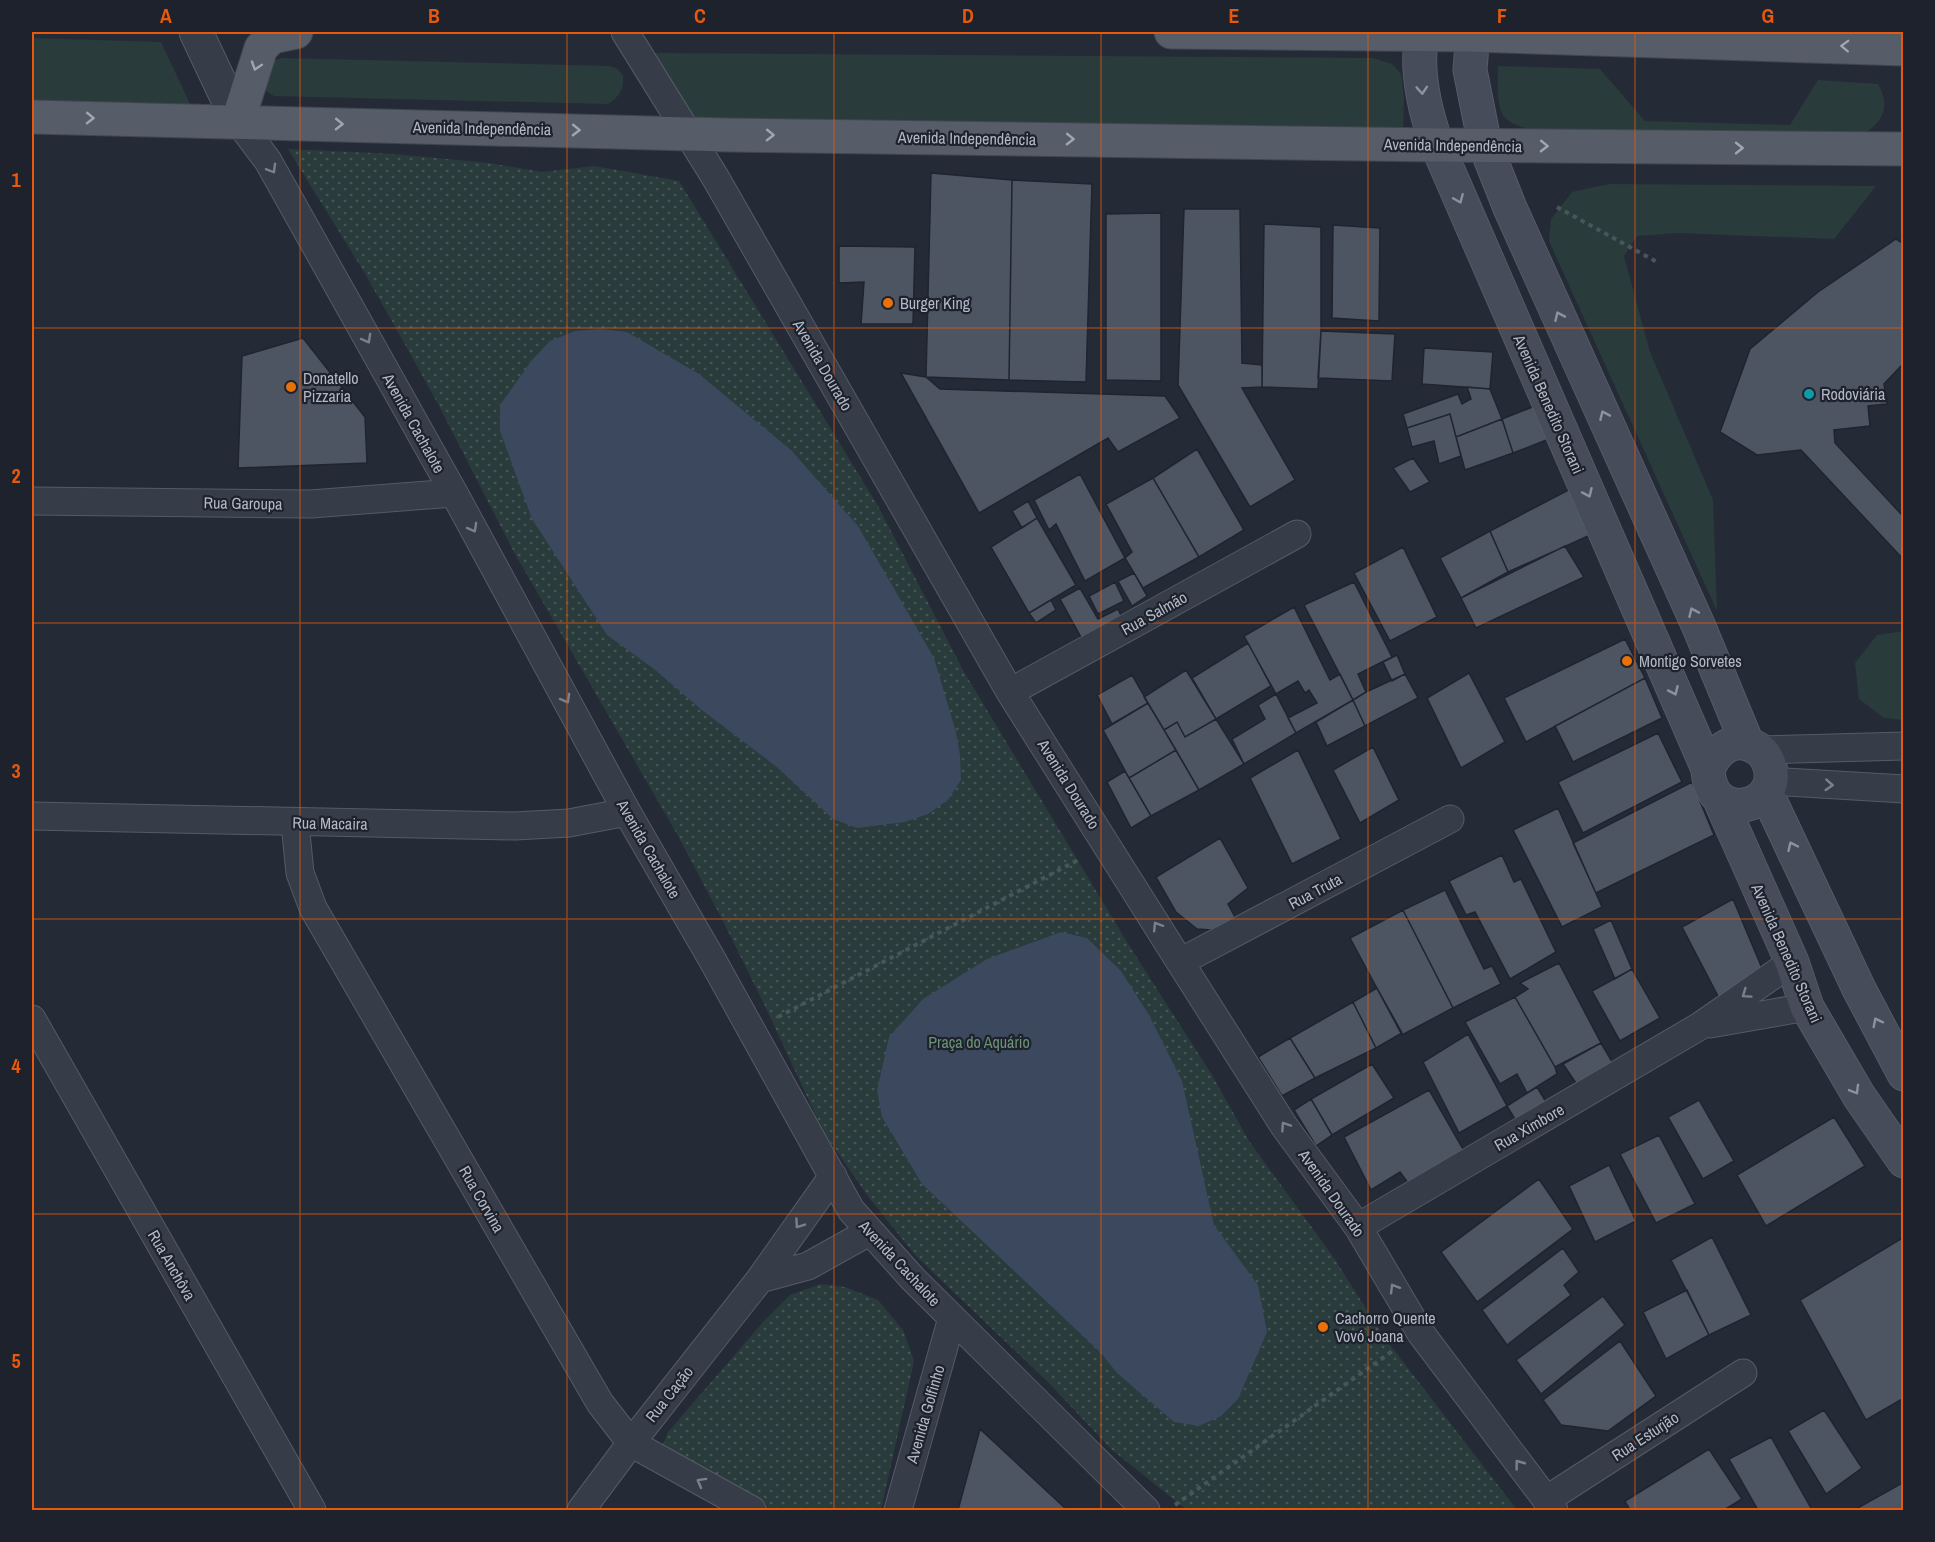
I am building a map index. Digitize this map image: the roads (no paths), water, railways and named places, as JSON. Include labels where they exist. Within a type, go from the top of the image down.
[{"type":"main road","points":[[238,121],[261,48],[272,37],[296,32]]},
{"type":"main road","points":[[1171,32],[1472,33],[1904,49]]},
{"type":"main road","name":"Avenida Benedito Storani","points":[[1422,32],[1420,74],[1422,101],[1437,145],[1708,770]]},
{"type":"main road","points":[[1472,33],[1470,70],[1485,145],[1510,208],[1754,747],[1767,759],[1771,770],[1768,787],[1753,803],[1736,806],[1720,800],[1708,781],[1708,770],[1713,757],[1722,748],[1735,743],[1754,747]]},
{"type":"main road","name":"Avenida Independência","points":[[32,117],[689,134],[1904,149]]},
{"type":"main road","points":[[1768,787],[1859,988],[1904,1074]]},
{"type":"main road","name":"Avenida Benedito Storani","points":[[1720,800],[1792,962],[1808,1007],[1859,1096],[1904,1161]]},
{"type":"street","points":[[196,32],[238,121]]},
{"type":"street","name":"Avenida Dourado","points":[[625,32],[689,134],[1010,692],[1180,963],[1284,1126],[1358,1227],[1420,1332],[1550,1505]]},
{"type":"street","name":"Avenida Cachalote","points":[[238,121],[268,161],[454,493],[627,812],[851,1210],[869,1232],[952,1318],[1146,1510]]},
{"type":"street","name":"Rua Garoupa","points":[[32,501],[311,504],[454,493]]},
{"type":"street","name":"Rua Salmão","points":[[1010,692],[1297,534]]},
{"type":"street","points":[[1754,747],[1904,746]]},
{"type":"street","points":[[1768,787],[1904,789]]},
{"type":"street","name":"Rua Macaira","points":[[32,816],[515,826],[569,823],[627,812]]},
{"type":"street","name":"Rua Truta","points":[[1180,963],[1450,819]]},
{"type":"street","name":"Rua Corvina","points":[[295,823],[300,873],[313,908],[600,1403],[631,1443],[752,1510]]},
{"type":"street","name":"Rua Ximbore","points":[[1358,1227],[1700,1026],[1792,962]]},
{"type":"street","name":"Rua Ximbore","points":[[1700,1026],[1808,1007]]},
{"type":"street","name":"Rua Anchôva","points":[[32,1019],[312,1510]]},
{"type":"street","name":"Rua Cação","points":[[581,1510],[760,1279],[833,1176]]},
{"type":"street","points":[[760,1279],[808,1266],[869,1232]]},
{"type":"street","name":"Avenida Golfinho","points":[[898,1510],[952,1318]]},
{"type":"street","name":"Rua Esturjão","points":[[1550,1505],[1743,1373]]},
{"type":"water","points":[[600,329],[627,332],[699,374],[791,450],[858,526],[934,658],[956,732],[960,755],[961,780],[948,800],[928,814],[905,822],[857,828],[833,819],[778,768],[703,711],[654,669],[607,635],[532,519],[500,431],[500,405],[532,360],[550,341],[575,331]]},
{"type":"water","points":[[1061,932],[1087,938],[1121,971],[1149,1015],[1182,1081],[1214,1225],[1258,1285],[1267,1332],[1238,1399],[1221,1416],[1199,1426],[1174,1422],[1117,1373],[1102,1354],[922,1184],[882,1117],[877,1090],[889,1037],[923,999],[987,959]]},
{"type":"place","name":"Burger King","points":[[888,303]]},
{"type":"place","name":"Donatello Pizzaria","points":[[291,387]]},
{"type":"place","name":"Rodoviária","points":[[1809,394]]},
{"type":"place","name":"Montigo Sorvetes","points":[[1627,661]]},
{"type":"place","name":"Cachorro Quente Vovó Joana","points":[[1323,1327]]},
{"type":"park label","name":"Praça do Aquário","points":[[979,1042]]}]
